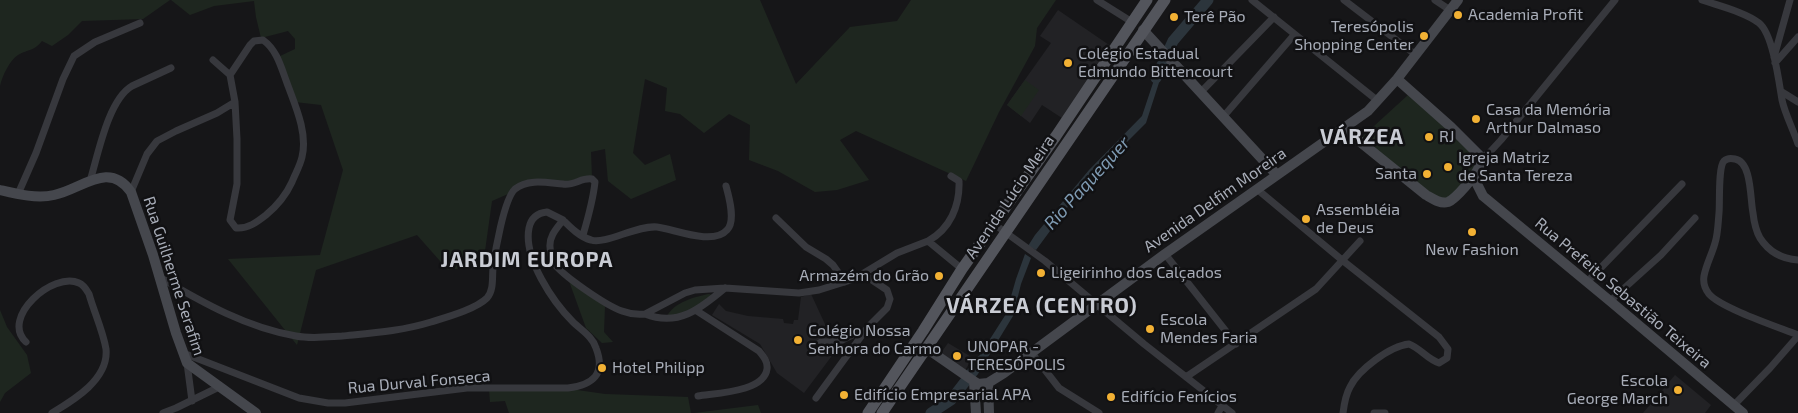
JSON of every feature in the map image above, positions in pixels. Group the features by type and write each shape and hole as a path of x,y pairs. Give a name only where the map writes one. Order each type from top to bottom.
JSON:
{"main road":[{"name":"Avenida Lúcio Meira","path":"868,413 962,269 1056,136 1147,0"},
{"name":"Avenida Lúcio Meira","path":"882,413 1164,0"},
{"name":"Avenida Delfim Moreira","path":"988,383 1165,254 1258,190 1378,101 1458,0"},
{"path":"1143,30 1277,175"},
{"path":"1343,128 1433,200 1448,202 1462,191 1478,169 1480,159 1474,149 1397,79"},
{"path":"1473,176 1483,196"},
{"name":"Rua Guilherme Serafim","path":"90,181 106,177 120,180 131,192 161,278 185,358"},
{"path":"0,190 18,194 54,195 90,181"},
{"path":"1462,191 1483,196"},
{"name":"Rua Prefeito Sebastião Teixeira","path":"1483,196 1743,413"},
{"path":"926,348 969,379 981,384 988,383 989,413"},
{"path":"185,358 219,387 256,413"},
{"path":"969,379 976,397 976,413"},
{"path":"976,397 988,397"}],"street":[{"path":"1097,0 1132,22"},
{"path":"1252,0 1378,101"},
{"path":"1344,0 1416,55"},
{"path":"1435,0 1450,10"},
{"path":"1480,159 1489,154 1501,140 1616,0"},
{"path":"1702,0 1746,16 1766,30 1784,104 1798,144"},
{"path":"1774,60 1790,0"},
{"path":"1200,93 1274,17"},
{"path":"18,194 36,153 63,79 74,56 95,42 140,23"},
{"path":"1223,117 1294,35"},
{"path":"1774,60 1798,37"},
{"path":"214,60 230,75 235,102 237,184 230,220 236,228 242,229 268,214 284,196 302,159 303,136 290,91 275,54 268,44 263,40 254,41 230,75"},
{"path":"90,181 118,99 132,86 171,68"},
{"path":"1782,92 1798,102"},
{"path":"131,192 147,154 157,141 217,113 235,102"},
{"path":"1734,405 1770,368 1798,335 1730,307 1710,296 1706,290 1704,277 1715,244 1720,206 1721,172 1724,160 1728,158 1737,159 1745,166 1755,226 1761,240 1770,250 1780,256 1788,260 1798,260"},
{"path":"645,314 691,291 725,288 799,293 819,290 864,274 897,252 928,242 948,224 956,210 959,181 951,176"},
{"path":"161,278 225,313 282,333 305,337 395,331 428,323 462,311 486,298 492,286 495,254 503,217 510,196 515,189 522,185 543,182 571,184 585,178 592,179 595,182 594,189 590,213 583,235 591,240 599,240 647,226 694,236 722,234 729,229 731,223 731,206 726,186"},
{"path":"1587,282 1682,184"},
{"path":"1258,190 1444,341 1449,352 1447,358 1442,362 1433,361 1418,348 1409,344 1392,350 1376,359 1350,386 1343,413"},
{"name":"Rua Durval Fonseca","path":"185,358 299,398 328,403 355,402 467,388 568,388 582,386 596,377 599,370 596,346 562,310 542,281 532,258 529,243 530,224 536,215 547,212 563,220 576,232 583,235"},
{"path":"776,218 802,244 833,265 845,282"},
{"path":"1610,301 1660,255 1695,218"},
{"path":"563,220 552,234 550,245 554,262 560,269 607,304 621,311 666,319 681,316 697,310 725,288"},
{"path":"994,224 1044,261 1232,413"},
{"path":"1186,377 1316,289 1360,241"},
{"path":"928,242 962,269"},
{"path":"1165,254 1236,344"},
{"path":"816,398 864,332 887,308 890,299 885,287 864,274"},
{"path":"26,342 15,333 13,325 17,312 24,301 39,291 64,281 81,283 89,294 106,348 105,363 88,387 52,413"},
{"path":"697,310 760,352 767,364 763,378 754,385 698,396"},
{"path":"812,349 821,342 838,342 856,333 864,332"},
{"path":"1031,352 1059,388 1099,413"},
{"name":"Rua Guilherme Serafim","path":"185,358 192,401"},
{"path":"969,379 983,388 988,397"},
{"path":"164,413 219,387"},
{"path":"1218,413 1222,406"},
{"path":"1374,413 1384,413"}],"shaded area":[{"path":"0,0 170,0 143,19 82,21 68,35 52,46 42,41 34,48 15,57 7,69 0,86"},
{"path":"171,0 760,0 796,84 850,27 897,21 911,0 1056,0 1037,28 1035,46 999,112 966,181 856,131 840,140 869,180 837,190 815,192 778,171 749,160 750,125 729,114 704,133 680,114 665,111 667,88 645,79 633,153 645,165 670,154 676,180 631,199 608,181 605,149 591,152 592,178 549,186 533,183 492,201 483,265 448,270 417,235 316,270 297,345 228,259 320,255 343,170 321,105 295,102 278,57 295,49 295,39 288,31 261,38 254,1 214,6 190,15"},
{"name":"Colégio Estadual Edmundo Bittencourt","path":"1058,10 1112,47 1062,118 1042,105 1030,123 1007,105 1051,43 1040,36"},
{"path":"1025,80 1039,90 1021,116 1007,105"},
{"path":"1408,95 1468,148 1479,162 1450,200 1429,197 1362,137"},
{"path":"569,281 605,306 604,332 613,342 602,343 586,328"},
{"path":"709,294 712,295 688,312 667,316 670,311 680,304"},
{"name":"Colégio Nossa Senhora do Carmo","path":"811,294 830,335 846,337 804,393 777,373 760,344 712,315 719,304 726,311 748,316 783,319 784,323 793,324 794,320 798,320 801,297"},
{"path":"0,310 7,327 27,355 31,373 5,393 0,402"},
{"name":"UNOPAR - TERESÓPOLIS","path":"948,343 973,358 965,370 941,353"},
{"name":"Escola George March","path":"1675,375 1711,405 1705,413 1643,413"},
{"path":"489,389 570,389 605,394 688,397 691,413 509,413 505,401 490,402"},
{"path":"758,405 761,413 694,413"}],"water":[{"path":"1160,62 1164,67 1146,123 1075,197 1036,250 1028,246 1089,170 1142,116"},
{"path":"1025,254 1031,258 1021,284 1013,316 977,375 969,372 1006,314"}],"waterway":[{"name":"Rio Paquequer","path":"1156,78 1173,41 1208,0"},
{"name":"Rio Paquequer","path":"931,413 951,400 981,361"}],"place":[{"name":"Academia Profit","path":"1458,15"},
{"name":"Terê Pão","path":"1174,17"},
{"name":"Teresópolis Shopping Center","path":"1424,36"},
{"name":"Colégio Estadual Edmundo Bittencourt","path":"1068,63"},
{"name":"Casa da Memória Arthur Dalmaso","path":"1476,119"},
{"name":"RJ","path":"1429,137"},
{"name":"Igreja Matriz de Santa Tereza","path":"1448,167"},
{"name":"Santa","path":"1427,174"},
{"name":"Assembléia de Deus","path":"1306,219"},
{"name":"New Fashion","path":"1472,232"},
{"name":"Ligeirinho dos Calçados","path":"1041,273"},
{"name":"Armazém do Grão","path":"939,276"},
{"name":"Escola Mendes Faria","path":"1150,329"},
{"name":"Colégio Nossa Senhora do Carmo","path":"798,340"},
{"name":"UNOPAR - TERESÓPOLIS","path":"957,356"},
{"name":"Hotel Philipp","path":"602,368"},
{"name":"Escola George March","path":"1678,390"},
{"name":"Edifício Empresarial APA","path":"844,395"},
{"name":"Edifício Fenícios","path":"1111,397"}],"district":[{"name":"VÁRZEA","path":"1362,137"},
{"name":"JARDIM EUROPA","path":"527,260"},
{"name":"VÁRZEA (CENTRO)","path":"1042,306"}]}
